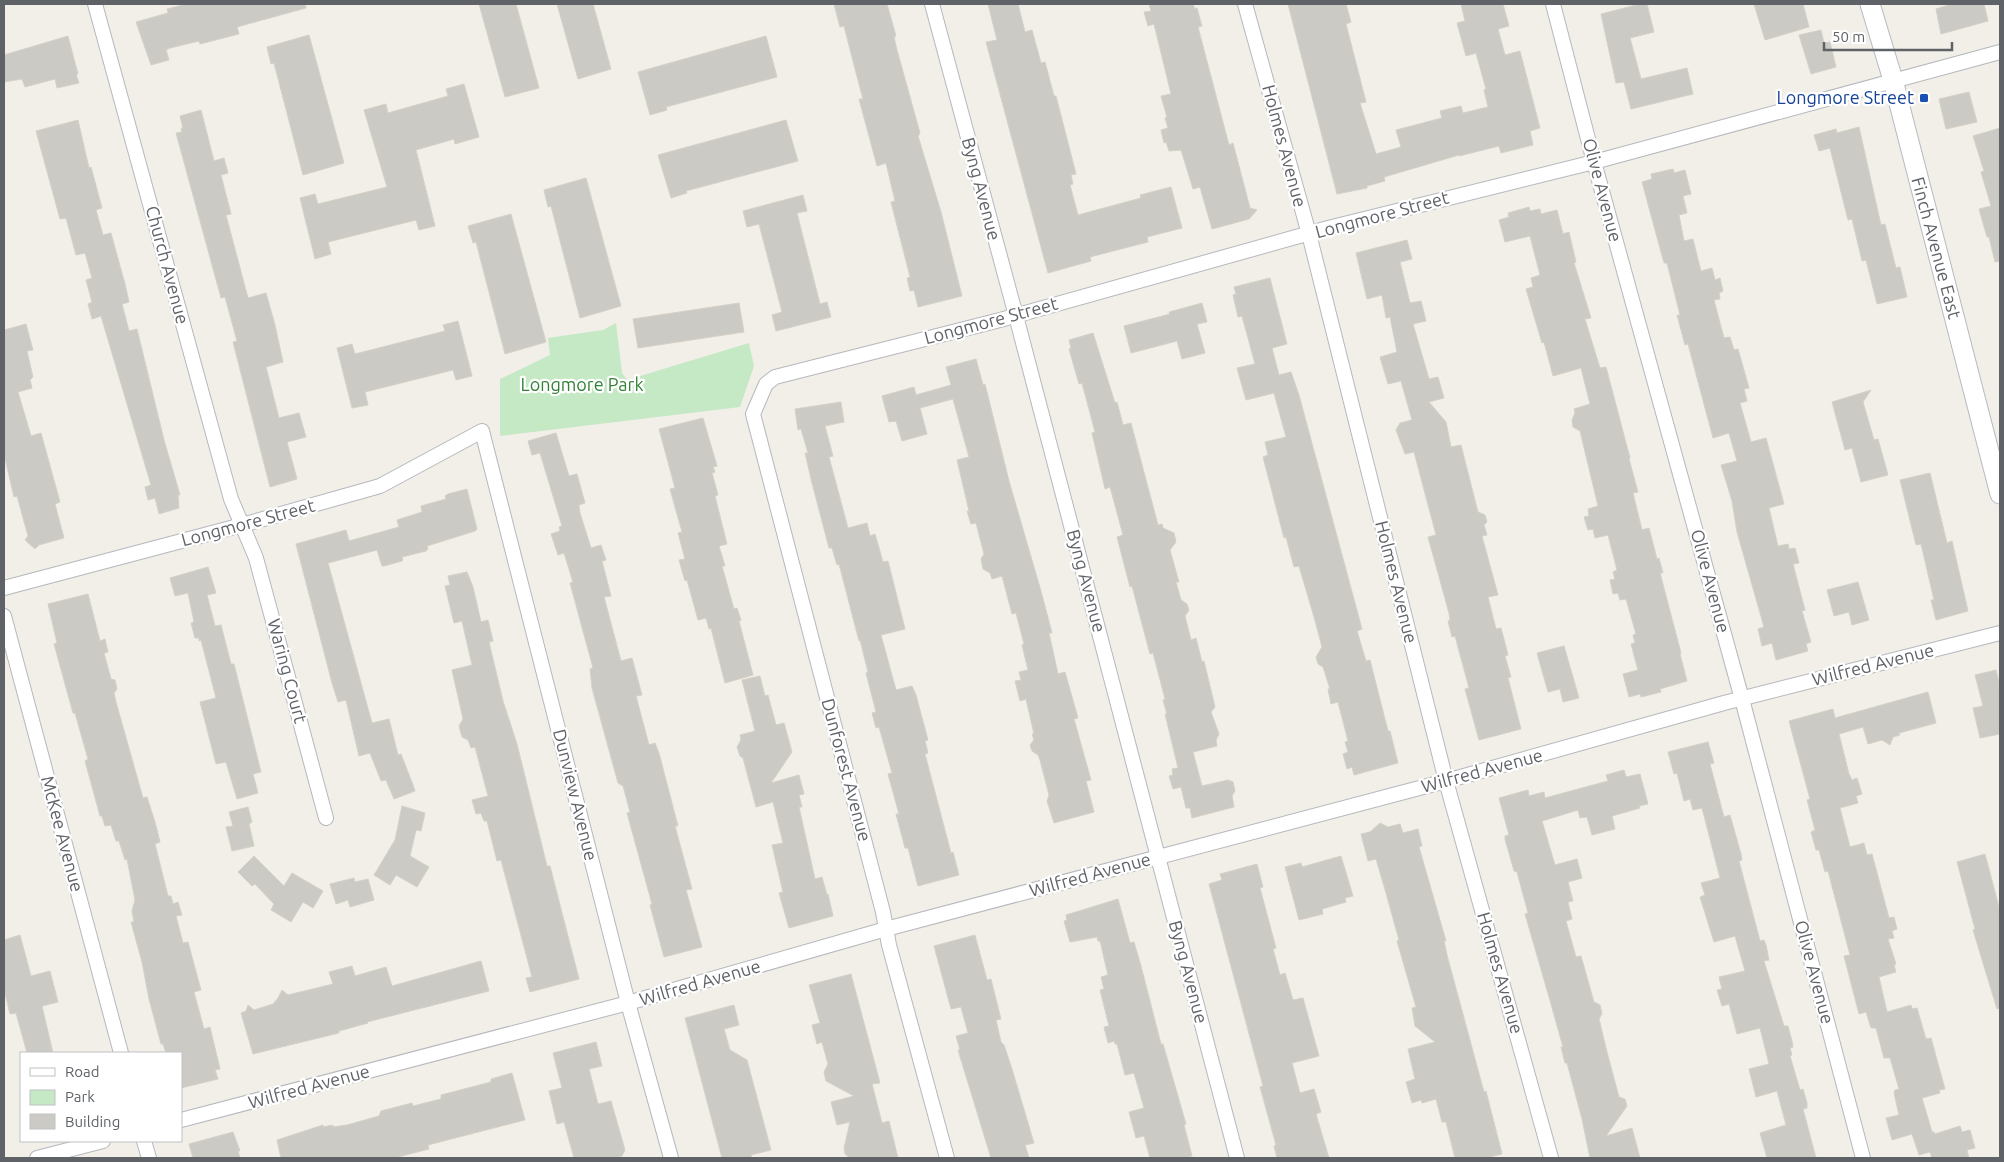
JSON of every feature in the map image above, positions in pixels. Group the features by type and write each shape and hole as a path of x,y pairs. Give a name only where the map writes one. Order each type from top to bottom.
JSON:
{"main road":[{"name":"Finch Avenue East","path":"1870,4 1893,80 2000,494"}],"street":[{"name":"Church Avenue","path":"96,4 231,498 242,525"},
{"name":"Byng Avenue","path":"932,4 1237,1158"},
{"name":"Holmes Avenue","path":"1245,4 1309,234 1446,781 1551,1158"},
{"name":"Olive Avenue","path":"1553,4 1594,162 1742,699 1863,1158"},
{"name":"Longmore Street","path":"766,384 775,377 1016,316 1272,243 1594,162 2000,52"},
{"name":"Dunforest Avenue","path":"766,384 753,414 947,1158"},
{"name":"Longmore Street","path":"4,588 242,525 380,486 482,431"},
{"name":"Dunview Avenue","path":"482,431 628,1003 671,1158"},
{"name":"Waring Court","path":"242,525 256,558 326,818"},
{"name":"McKee Avenue","path":"4,616 121,1052"},
{"name":"Wilfred Avenue","path":"182,1120 628,1003 886,929 1446,781 1742,699 2000,633"},
{"path":"37,1158 100,1142"},
{"path":"144,1142 148,1158"}],"green space":[{"name":"Longmore Park","path":"616,323 622,373 627,380 749,343 754,366 740,407 500,436 500,379 550,355 548,338 603,330"}],"building":[{"path":"187,4 305,4 306,8 237,27 239,34 200,44 199,41 170,48 166,50 169,60 151,65 136,22 168,13 167,9"},
{"path":"479,4 516,4 539,88 505,97"},
{"path":"557,4 593,4 611,69 578,79"},
{"path":"834,4 887,4 896,36 894,37 897,50 920,133 918,136 941,212 962,296 918,307 914,290 910,291 907,278 910,277 891,202 895,201 886,163 877,166 859,99 863,99 844,26 840,27"},
{"path":"988,4 1018,4 1025,32 1032,30 1041,63 1045,62 1054,96 1056,96 1076,174 1071,175 1073,184 1070,185 1078,215 1141,198 1140,195 1171,187 1182,228 1147,237 1148,242 1090,257 1091,261 1048,273 986,42 997,40"},
{"path":"1149,4 1193,4 1195,9 1197,8 1202,26 1198,27 1229,145 1233,143 1250,208 1257,210 1249,219 1212,229 1200,187 1193,189 1181,150 1169,151 1166,142 1164,143 1161,130 1168,128 1161,96 1171,94 1154,24 1148,26 1144,12 1151,11"},
{"path":"1288,4 1346,4 1351,22 1346,24 1366,102 1360,103 1376,154 1401,147 1396,130 1442,118 1440,111 1461,106 1463,113 1488,107 1484,90 1486,89 1476,53 1466,56 1457,23 1465,21 1461,4 1503,4 1509,26 1498,29 1505,55 1520,51 1540,128 1530,131 1533,145 1501,153 1499,146 1459,155 1384,177 1385,181 1367,186 1367,188 1337,194"},
{"path":"1647,4 1654,32 1630,38 1641,79 1687,68 1693,94 1631,109 1624,82 1616,83 1601,14"},
{"path":"1754,4 1803,4 1809,27 1765,40"},
{"path":"1952,4 1984,4 1988,21 1941,34 1936,9"},
{"path":"1821,30 1824,43 1830,42 1836,67 1811,74 1799,35"},
{"path":"309,35 344,163 303,175 274,63 271,64 267,47"},
{"path":"68,36 79,83 57,88 55,79 25,87 22,79 4,82 4,55"},
{"path":"766,36 777,77 666,107 667,110 650,115 638,72"},
{"path":"464,84 479,137 455,144 454,139 416,150 435,226 419,230 416,220 328,242 331,254 315,259 300,198 315,194 318,204 387,187 364,110 386,104 388,113 448,96 446,89"},
{"path":"1969,92 1977,122 1946,129 1939,99"},
{"path":"201,110 214,161 224,158 228,173 221,175 231,214 226,215 248,298 266,293 275,325 283,362 266,367 279,418 299,413 306,437 287,442 297,479 270,487 233,342 237,341 225,297 221,298 176,133 182,132 181,128 183,128 180,116"},
{"path":"78,120 89,168 91,167 102,208 96,210 103,235 111,233 129,302 122,304 129,331 137,329 164,440 180,495 178,495 179,508 159,514 155,498 148,500 145,487 151,485 101,316 92,319 88,304 92,302 86,280 92,278 85,253 76,255 66,218 60,219 36,131"},
{"path":"786,120 798,161 686,191 687,193 671,198 658,155"},
{"path":"1859,127 1881,225 1885,224 1896,268 1900,267 1907,297 1877,304 1866,260 1862,261 1852,219 1848,220 1830,148 1819,151 1814,135 1836,129 1837,133"},
{"path":"2000,128 2000,261 1995,262 1979,209 1991,206 1981,172 1984,171 1973,136"},
{"path":"1673,169 1674,173 1685,170 1691,194 1683,196 1687,213 1679,215 1684,241 1693,239 1701,271 1712,268 1715,280 1720,278 1723,291 1719,293 1720,299 1714,300 1724,338 1730,337 1734,350 1738,349 1749,388 1744,389 1747,401 1740,403 1751,442 1766,438 1784,504 1769,508 1778,546 1788,544 1789,549 1795,548 1799,563 1793,564 1805,610 1802,611 1811,642 1806,644 1808,651 1776,660 1772,643 1762,646 1758,629 1764,627 1737,532 1732,501 1721,465 1737,461 1729,433 1713,438 1688,344 1685,345 1677,315 1680,315 1667,263 1664,263 1642,182 1652,179 1651,174"},
{"path":"586,178 621,306 580,318 551,206 548,207 544,190"},
{"path":"803,195 807,211 797,213 820,304 827,302 831,317 776,331 772,315 782,312 759,224 747,227 743,211"},
{"path":"1529,207 1530,211 1540,209 1541,214 1557,210 1563,234 1569,232 1576,262 1574,263 1591,318 1585,319 1600,368 1606,367 1630,458 1638,492 1633,493 1642,530 1649,528 1657,559 1659,558 1663,573 1660,573 1687,681 1660,689 1661,692 1641,697 1640,694 1629,697 1623,674 1638,670 1631,644 1635,643 1633,635 1636,634 1626,599 1620,600 1618,593 1613,594 1610,580 1615,579 1613,572 1617,570 1608,535 1595,538 1593,529 1588,530 1584,517 1589,516 1588,509 1598,506 1580,431 1573,427 1572,420 1575,413 1574,409 1590,404 1581,368 1553,376 1526,289 1533,287 1531,278 1540,275 1530,236 1505,242 1499,220 1509,217 1508,213"},
{"path":"511,214 546,342 505,354 476,242 473,243 468,226"},
{"path":"1407,240 1412,259 1400,262 1410,303 1421,301 1426,321 1413,324 1429,379 1438,377 1444,398 1429,402 1446,422 1451,447 1461,445 1478,512 1485,515 1487,522 1484,525 1487,535 1482,536 1498,595 1488,597 1496,629 1501,628 1508,655 1505,656 1511,677 1508,678 1521,729 1479,740 1465,689 1469,688 1455,636 1452,637 1448,621 1450,620 1449,613 1428,537 1436,535 1414,452 1405,454 1396,430 1400,423 1412,420 1401,381 1388,384 1380,357 1397,352 1390,317 1386,318 1382,295 1367,299 1356,253"},
{"path":"1270,278 1287,344 1272,348 1279,375 1291,372 1299,395 1362,629 1357,631 1366,661 1370,660 1398,763 1354,775 1352,767 1347,769 1343,754 1348,752 1345,742 1348,741 1338,702 1331,704 1328,689 1330,689 1323,667 1318,664 1316,657 1322,647 1299,566 1294,567 1286,537 1284,538 1263,457 1268,455 1265,442 1286,437 1274,393 1246,400 1237,368 1255,364 1242,316 1238,317 1233,295 1236,294 1234,287"},
{"path":"739,303 744,332 638,348 633,319"},
{"path":"1202,303 1207,322 1197,324 1205,353 1182,359 1177,341 1131,353 1124,326 1170,314 1169,312"},
{"path":"458,321 472,376 456,380 453,370 365,392 368,405 352,408 337,348 352,344 355,354 445,331 443,325"},
{"path":"26,324 33,350 27,351 33,377 30,380 32,388 18,392 31,436 41,433 60,502 55,504 64,538 39,545 35,549 25,540 28,536 17,496 14,497 4,454 4,330"},
{"path":"1093,333 1123,425 1131,423 1158,525 1162,524 1163,528 1174,533 1176,542 1170,550 1179,582 1176,582 1181,600 1187,604 1189,610 1185,616 1191,640 1196,638 1202,662 1204,661 1215,707 1211,712 1219,734 1216,740 1217,746 1193,752 1202,786 1228,780 1233,782 1235,791 1232,796 1234,807 1192,818 1190,808 1186,808 1181,787 1173,789 1169,776 1173,775 1172,769 1178,768 1165,714 1167,714 1163,700 1165,699 1153,653 1150,654 1132,586 1130,587 1117,537 1123,535 1110,487 1105,489 1092,433 1095,432 1082,383 1079,384 1069,349 1071,348 1069,340"},
{"path":"976,359 983,385 985,384 1009,481 1052,633 1049,633 1058,674 1065,672 1078,718 1074,719 1091,780 1086,781 1094,812 1054,823 1047,801 1049,795 1040,760 1038,755 1032,751 1030,745 1034,740 1032,734 1034,734 1026,699 1020,701 1015,681 1021,680 1019,672 1028,670 1016,613 1012,614 1002,576 992,579 990,573 983,569 981,559 984,554 976,523 971,524 967,511 969,511 957,460 969,457 953,399 920,408 927,434 902,441 896,421 889,422 882,396 914,387 916,395 951,385 946,367"},
{"path":"1871,390 1863,402 1874,440 1878,439 1888,475 1861,482 1852,448 1845,450 1832,402"},
{"path":"841,402 844,422 825,426 833,456 829,457 848,528 867,523 870,536 875,534 883,562 888,561 905,629 881,635 896,690 912,686 916,695 928,740 925,741 928,753 925,754 951,853 953,852 959,875 918,886 908,848 905,848 896,814 899,814 888,774 892,773 879,727 876,728 872,713 876,712 860,640 839,564 837,565 832,548 829,548 805,453 808,453 801,429 798,430 795,409"},
{"path":"703,418 717,466 713,467 715,472 712,473 718,495 715,496 727,544 719,546 725,566 722,566 734,609 737,608 741,620 739,621 753,675 725,683 711,628 709,629 706,618 698,620 687,580 685,581 679,560 685,559 678,533 682,532 670,489 675,488 659,429"},
{"path":"556,433 569,476 577,474 585,503 579,505 580,513 591,548 601,545 606,560 602,561 611,596 604,597 621,661 632,658 642,695 636,696 649,745 655,743 659,753 678,826 675,826 692,889 686,890 702,947 664,957 650,905 652,904 627,813 630,812 623,786 618,783 592,688 590,669 593,668 570,583 573,582 564,553 558,555 551,534 560,531 559,527 562,526 540,453 532,455 528,441"},
{"path":"1930,473 1947,543 1952,541 1968,611 1936,620 1931,600 1934,600 1921,544 1916,545 1900,480"},
{"path":"467,489 477,529 475,531 427,546 428,549 426,551 402,557 402,561 384,566 382,566 377,550 328,563 372,723 389,719 398,755 401,754 415,791 394,799 386,780 381,781 370,753 359,756 346,700 338,702 296,544 346,530 349,541 399,527 397,520 422,512 421,506 446,499 445,496 448,494"},
{"path":"208,567 216,593 207,595 215,626 221,625 231,664 234,664 261,772 253,774 258,793 237,799 226,762 216,764 200,702 216,698 201,640 199,641 199,638 195,638 191,623 194,622 188,593 175,596 170,578"},
{"path":"467,572 473,587 481,622 488,620 493,641 489,642 503,701 517,744 547,866 550,866 579,979 530,992 526,978 532,977 501,860 497,861 487,821 484,821 481,813 476,814 472,800 488,796 475,747 471,748 468,740 462,737 459,726 463,719 452,670 472,665 462,621 454,623 445,586 450,585 448,576"},
{"path":"1858,582 1869,620 1852,625 1849,612 1834,616 1827,590"},
{"path":"88,594 100,641 105,639 108,652 104,653 111,679 115,680 117,689 114,693 116,702 143,798 147,797 160,842 155,844 168,896 171,896 173,904 178,902 182,915 176,916 183,943 188,942 201,990 194,992 204,1029 210,1027 220,1069 215,1070 218,1079 182,1088 182,1052 166,1052 163,1044 161,1044 131,922 134,922 132,911 135,900 127,859 125,860 119,841 116,841 111,825 105,826 102,816 100,816 85,761 88,759 54,644 57,643 48,604"},
{"path":"1564,646 1579,698 1563,702 1560,689 1548,692 1537,653"},
{"path":"1996,670 2000,686 2000,734 1980,738 1973,708 1983,706 1975,675"},
{"path":"760,676 765,696 768,695 776,725 784,723 792,752 771,783 799,775 804,794 799,795 802,807 799,807 815,879 822,877 833,916 789,928 779,893 783,892 772,845 783,843 773,802 756,807 743,758 740,756 737,747 741,740 740,735 755,731 742,680"},
{"path":"1928,692 1936,723 1899,733 1900,735 1893,737 1890,745 1882,740 1868,744 1863,727 1839,734 1849,774 1852,780 1857,778 1862,794 1856,796 1858,803 1840,808 1850,847 1864,843 1867,855 1872,854 1889,918 1894,917 1897,929 1892,931 1894,938 1888,939 1896,964 1894,965 1896,972 1879,977 1887,1012 1911,1005 1912,1009 1917,1008 1926,1039 1931,1038 1945,1089 1939,1090 1940,1093 1922,1098 1932,1132 1935,1134 1960,1126 1962,1132 1970,1130 1975,1148 1967,1150 1969,1158 1932,1158 1930,1152 1919,1155 1912,1134 1892,1140 1886,1118 1899,1115 1894,1093 1895,1090 1899,1089 1890,1058 1884,1058 1876,1028 1871,1028 1866,1012 1859,1014 1844,956 1850,955 1828,871 1825,872 1819,850 1816,850 1811,832 1815,830 1807,800 1810,799 1789,721 1833,709 1835,718"},
{"path":"1708,742 1714,763 1710,764 1724,817 1730,815 1741,854 1742,860 1739,861 1760,941 1764,940 1766,945 1769,960 1764,961 1784,1026 1788,1026 1792,1041 1793,1047 1790,1048 1792,1055 1790,1056 1800,1090 1803,1089 1807,1103 1807,1108 1803,1109 1816,1158 1767,1158 1760,1133 1786,1125 1777,1091 1756,1097 1749,1069 1769,1064 1760,1028 1737,1034 1729,1004 1722,1006 1717,990 1722,989 1719,977 1745,971 1735,936 1714,942 1700,897 1705,895 1701,883 1720,878 1702,808 1693,810 1690,799 1684,801 1677,773 1674,774 1668,752"},
{"path":"1624,770 1626,777 1640,774 1648,804 1612,816 1615,829 1592,835 1587,817 1580,818 1578,810 1542,821 1555,865 1577,859 1582,878 1568,882 1573,901 1568,902 1572,919 1566,921 1576,957 1581,956 1594,1002 1600,1005 1602,1014 1599,1019 1619,1097 1625,1099 1627,1106 1606,1136 1632,1128 1640,1158 1590,1158 1582,1119 1561,1047 1563,1047 1525,914 1528,913 1517,872 1514,871 1505,839 1505,836 1509,835 1499,798 1528,790 1529,796 1544,792 1545,798 1608,781 1606,775"},
{"path":"402,806 425,813 421,831 416,830 410,856 429,867 417,887 396,875 390,885 374,875 395,840"},
{"path":"248,807 252,822 249,824 254,846 232,851 226,827 233,826 229,812"},
{"path":"1380,823 1388,827 1400,824 1403,833 1418,829 1422,846 1419,847 1446,941 1444,941 1447,955 1502,1154 1485,1158 1455,1158 1446,1122 1442,1122 1436,1099 1422,1103 1421,1100 1412,1103 1406,1082 1415,1079 1408,1049 1435,1042 1415,1026 1412,1008 1416,1007 1384,886 1376,859 1368,861 1361,834 1370,832"},
{"path":"1985,854 2000,911 2000,1008 1997,1009 1973,930 1975,929 1957,862"},
{"path":"254,856 284,886 292,873 323,891 313,908 303,902 291,922 271,910 274,904 255,884 252,886 238,872"},
{"path":"1341,856 1353,896 1345,898 1346,902 1322,909 1323,914 1299,920 1285,867 1301,863 1302,867"},
{"path":"1257,864 1263,887 1260,888 1276,948 1273,949 1280,975 1285,973 1293,1000 1303,998 1319,1056 1292,1063 1300,1093 1314,1089 1321,1112 1316,1114 1329,1158 1277,1158 1274,1146 1276,1145 1260,1087 1263,1086 1209,884 1222,880 1220,874"},
{"path":"354,878 355,882 368,879 374,900 350,907 348,900 336,904 330,884"},
{"path":"1118,899 1130,943 1134,942 1141,966 1161,1044 1163,1044 1186,1124 1184,1125 1192,1156 1183,1158 1150,1158 1144,1136 1136,1138 1129,1112 1144,1108 1134,1073 1125,1075 1117,1044 1114,1041 1108,1043 1104,1027 1109,1026 1100,990 1104,989 1101,977 1108,975 1100,941 1098,941 1097,937 1070,942 1064,921 1067,920 1066,915"},
{"path":"20,935 31,976 50,971 58,1002 42,1006 53,1052 27,1052 16,1013 10,1014 4,989 4,940"},
{"path":"975,935 987,980 991,979 1001,1019 996,1020 1001,1042 1004,1045 1012,1069 1034,1143 1025,1145 1029,1158 991,1158 958,1050 960,1050 956,1036 968,1033 961,1007 951,1009 934,946"},
{"path":"481,961 489,991 367,1022 339,1031 339,1033 253,1054 241,1013 246,1011 248,1005 254,1010 273,1004 282,990 288,995 333,984 329,972 352,966 355,976 386,967 392,986"},
{"path":"851,974 880,1083 872,1084 882,1123 889,1121 898,1158 850,1158 845,1154 844,1148 850,1122 837,1125 831,1102 854,1096 826,1081 824,1072 828,1064 822,1042 817,1044 812,1025 820,1023 809,985"},
{"path":"734,1005 739,1025 724,1029 730,1050 747,1060 771,1150 751,1155 752,1158 722,1158 685,1018"},
{"path":"596,1042 602,1066 589,1069 598,1104 611,1101 625,1150 622,1156 614,1158 574,1158 564,1122 557,1124 549,1091 562,1088 553,1053"},
{"path":"512,1073 525,1120 428,1145 429,1149 394,1158 281,1158 277,1140 323,1125 323,1127 333,1125 333,1127 347,1125 379,1116 381,1111 412,1103 413,1106 441,1099 441,1095 491,1082 491,1079"},
{"path":"233,1132 240,1151 238,1151 240,1158 193,1158 189,1144"}],"place":[{"name":"Longmore Street","path":"1924,98"}]}
